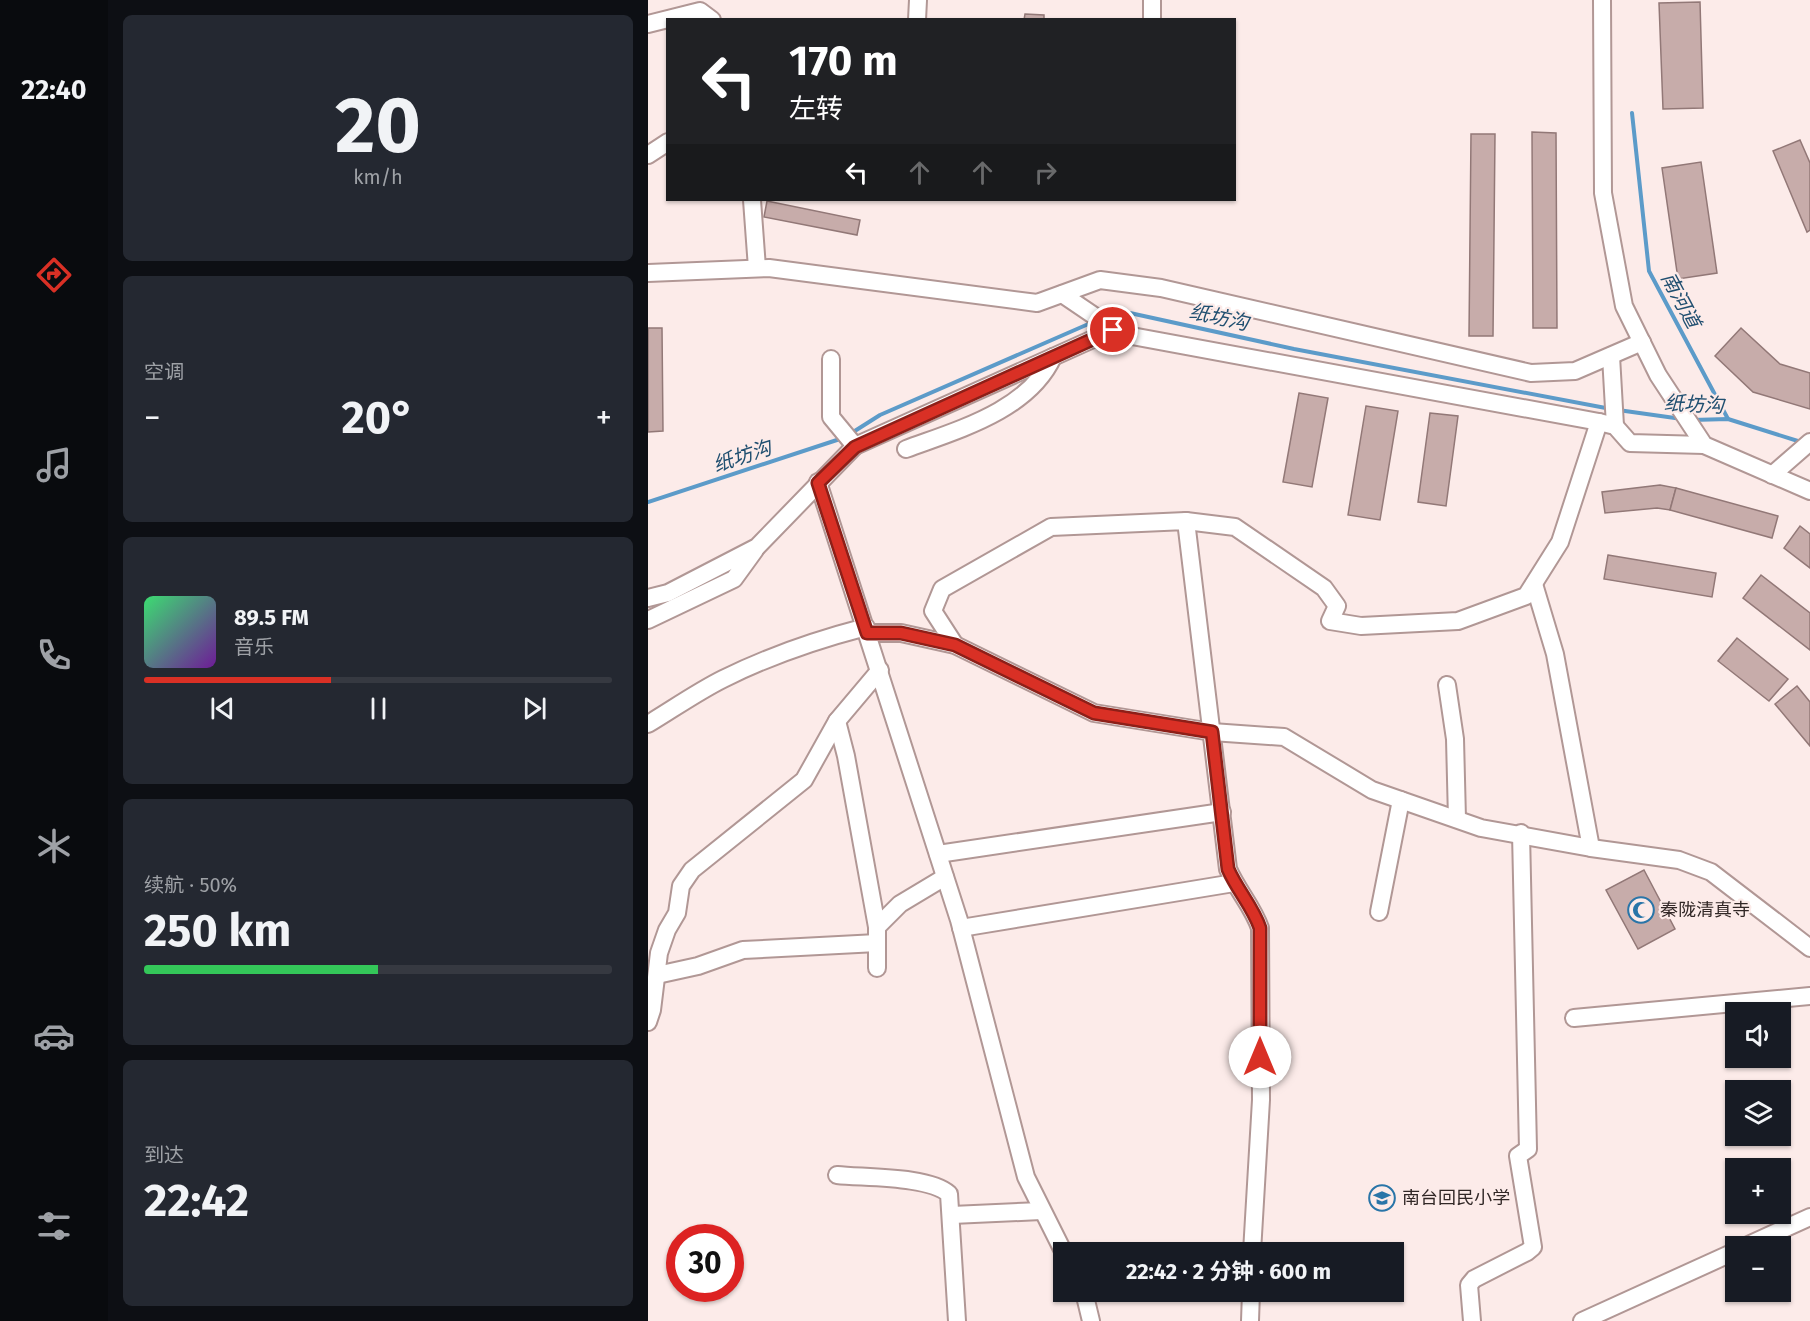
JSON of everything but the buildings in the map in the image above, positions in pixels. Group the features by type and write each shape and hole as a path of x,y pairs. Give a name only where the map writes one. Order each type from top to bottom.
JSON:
{"street":[{"path":"917,18 918,0"},
{"path":"1152,0 1152,18"},
{"path":"1602,0 1603,193 1624,306 1672,397 1700,439 1810,491"},
{"path":"676,18 703,12"},
{"path":"648,24 666,20"},
{"path":"648,155 666,143"},
{"path":"752,201 757,268"},
{"path":"648,273 757,268 1037,303 1100,280 1161,288 1531,373 1575,370 1642,342"},
{"path":"1062,294 1109,328 1609,421 1630,443 1700,439"},
{"path":"648,620 734,579 757,547 818,483 848,438 1053,357 1109,328"},
{"path":"955,645 933,611 942,589 1050,527 1186,520 1235,527 1324,588 1338,606 1330,621 1361,626 1458,621 1526,596 1560,542 1609,421 1613,390 1611,356"},
{"path":"906,449 982,420 1019,397 1046,374 1053,357"},
{"path":"831,359 831,417 848,438"},
{"path":"1772,475 1810,442"},
{"path":"818,483 880,670 961,928 1026,1177 1058,1242"},
{"path":"1186,520 1228,869 1234,883 1256,915 1260,928 1261,1100 1253,1242"},
{"path":"648,598 668,593 757,547"},
{"path":"1534,584 1555,654 1591,848"},
{"path":"648,724 721,680 761,661 822,638 866,630 901,633 955,645 1094,713 1212,732 1284,737 1372,790 1481,828 1521,833 1591,848 1679,860 1711,872 1810,948"},
{"path":"648,1022 659,953 667,930 677,914 681,886 692,870 804,780 837,721 880,670"},
{"path":"1447,685 1455,739 1457,819"},
{"path":"837,721 846,756 877,935 877,968"},
{"path":"1379,912 1401,800"},
{"path":"938,854 1222,812"},
{"path":"1473,1321 1468,1285 1474,1279 1533,1247 1518,1156 1528,1149 1521,833"},
{"path":"657,975 698,966 743,950 877,935 900,904 945,877"},
{"path":"961,928 1234,883"},
{"path":"1574,1018 1810,996"},
{"path":"837,1175 940,1186 949,1194 957,1321"},
{"path":"952,1215 1041,1211"},
{"path":"1769,1236 1810,1218"},
{"path":"1582,1321 1725,1256"},
{"path":"1086,1302 1091,1321"},
{"path":"1250,1321 1251,1302"}],"waterway":[{"name":"南河道","path":"1632,113 1649,271 1728,419"},
{"name":"纸坊沟","path":"1106,318 1130,313 1294,349 1611,409"},
{"name":"纸坊沟","path":"850,434 880,415 1093,322"},
{"name":"纸坊沟","path":"1618,410 1682,419"},
{"name":"纸坊沟","path":"1692,420 1728,419 1801,442"},
{"name":"纸坊沟","path":"648,502 843,438"}],"place":[{"name":"秦陇清真寺","path":"1641,910"},
{"name":"南台回民小学","path":"1382,1198"}],"route":[{"path":"1113,330 855,447 818,483 867,633 901,633 955,645 1094,713 1212,732 1228,869 1234,883 1256,915 1260,928 1260,1057"}]}
